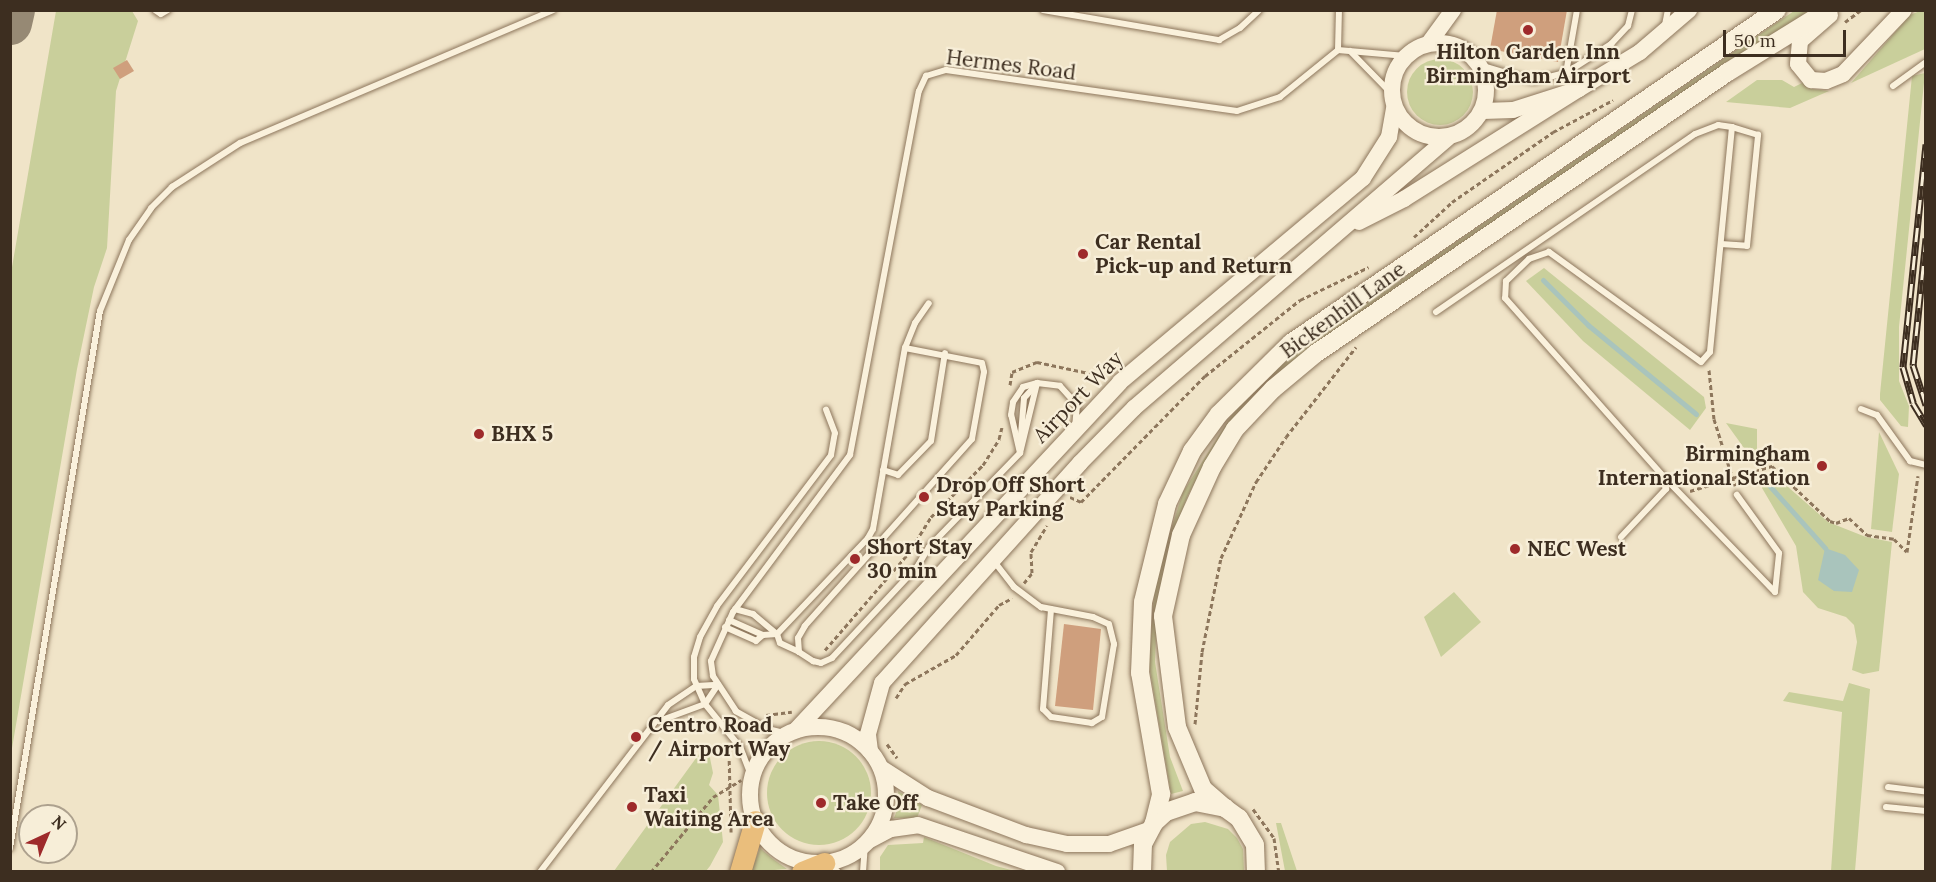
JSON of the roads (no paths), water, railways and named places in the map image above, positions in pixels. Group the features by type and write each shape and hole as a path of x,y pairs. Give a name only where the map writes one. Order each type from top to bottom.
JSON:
{"highway":[{"path":"740,872 755,821"},
{"path":"802,872 830,866"}],"main road":[{"name":"Bickenhill Lane","path":"1142,872 1143,844 1152,826 1161,794 1140,673 1143,602 1167,504 1192,451 1219,414 1291,343 1777,10"},
{"name":"Bickenhill Lane","path":"1257,868 1249,831 1203,789 1177,727 1163,616 1181,535 1212,467 1235,429 1273,389 1315,354 1728,72 1828,10"},
{"path":"1152,826 1173,809 1195,802 1225,808"}],"street":[{"path":"1448,138 1427,137 1409,128 1393,100 1395,71 1406,56 1429,43 1453,10"},
{"path":"1333,235 1404,199 1640,52 1689,10"},
{"path":"1839,17 1800,41 1798,64 1811,80 1826,81 1843,74 1904,10"},
{"path":"870,751 868,734 882,683 1134,408 1448,138 1473,125 1483,111 1487,86 1480,65 1465,50 1448,43 1429,43"},
{"path":"1483,111 1513,110 1579,89"},
{"name":"Airport Way","path":"792,732 1120,382 1363,178 1389,136 1393,100"},
{"path":"867,843 883,816 886,792 881,768 870,751 843,731 820,727 792,732 766,751 752,778 750,798 755,821 771,844 784,854 830,866 891,829 918,825 1057,872"},
{"path":"881,768 928,798 1026,835 1067,844 1109,844 1152,826"}],"lane":[{"path":"155,10 161,14 168,10"},
{"path":"10,848 100,311 129,240 151,208 172,187 240,143 553,10"},
{"path":"1043,10 1219,40 1240,28 1259,10"},
{"path":"1339,10 1338,50 1406,56"},
{"path":"1566,73 1577,10"},
{"path":"1480,65 1533,81 1566,73 1611,44 1628,26 1632,10"},
{"path":"1663,32 1668,10"},
{"name":"Hermes Road","path":"735,609 836,477 850,455 919,91 926,76 946,70 1238,111 1280,97 1338,50"},
{"path":"1350,51 1393,100"},
{"path":"1893,86 1926,62"},
{"path":"1436,312 1695,134 1718,125 1758,135 1747,246 1721,244"},
{"path":"1732,127 1710,352 1701,362 1549,252 1528,259 1506,281 1505,298 1661,474 1775,592 1779,553 1737,495"},
{"path":"727,624 763,635 777,634 873,529 905,348 915,323 929,303"},
{"path":"799,652 798,638 805,626 972,439 984,372 982,363 945,353 905,348"},
{"path":"883,470 898,475 932,441 945,353"},
{"path":"1020,453 1012,427 1013,402 1023,387 1037,383 1060,386 1077,405 1074,432"},
{"path":"792,732 768,729 736,711 718,685 711,661 735,609 753,614 777,634 780,643 813,661 826,660 1020,453 1037,383"},
{"path":"1020,453 1024,398 1037,383"},
{"path":"1861,409 1877,415 1910,461 1926,465"},
{"path":"752,778 740,747 705,704 696,686 694,657 700,637 717,606 831,455 835,433 826,410"},
{"path":"1621,537 1666,489 1661,474"},
{"path":"873,529 886,538"},
{"path":"993,560 1018,590 1041,607 1051,609 1109,624 1114,644 1102,717 1092,723 1051,717 1043,709 1051,609"},
{"path":"540,872 658,722 668,705 696,686 718,685"},
{"path":"658,722 705,704 718,685"},
{"path":"1888,787 1926,792"},
{"path":"1886,807 1926,811"},
{"path":"863,872 867,843"}],"water":[{"path":"1825,548 1845,555 1859,570 1852,592 1834,591 1818,580"}],"waterway":[{"path":"1543,280 1588,325 1696,414"},
{"path":"1768,484 1825,548"}],"railway":[{"path":"1926,144 1903,367 1913,403 1926,425"},
{"path":"1926,238 1913,365 1926,405"}],"place":[{"name":"Hilton Garden Inn Birmingham Airport","path":"1528,30"},
{"name":"Car Rental Pick-up and Return","path":"1083,254"},
{"name":"BHX 5","path":"479,434"},
{"name":"Birmingham International Station","path":"1822,466"},
{"name":"Drop Off Short Stay Parking","path":"924,497"},
{"name":"NEC West","path":"1515,549"},
{"name":"Short Stay 30 min","path":"855,559"},
{"name":"Centro Road / Airport Way","path":"636,737"},
{"name":"Take Off","path":"821,803"},
{"name":"Taxi Waiting Area","path":"632,807"}]}
